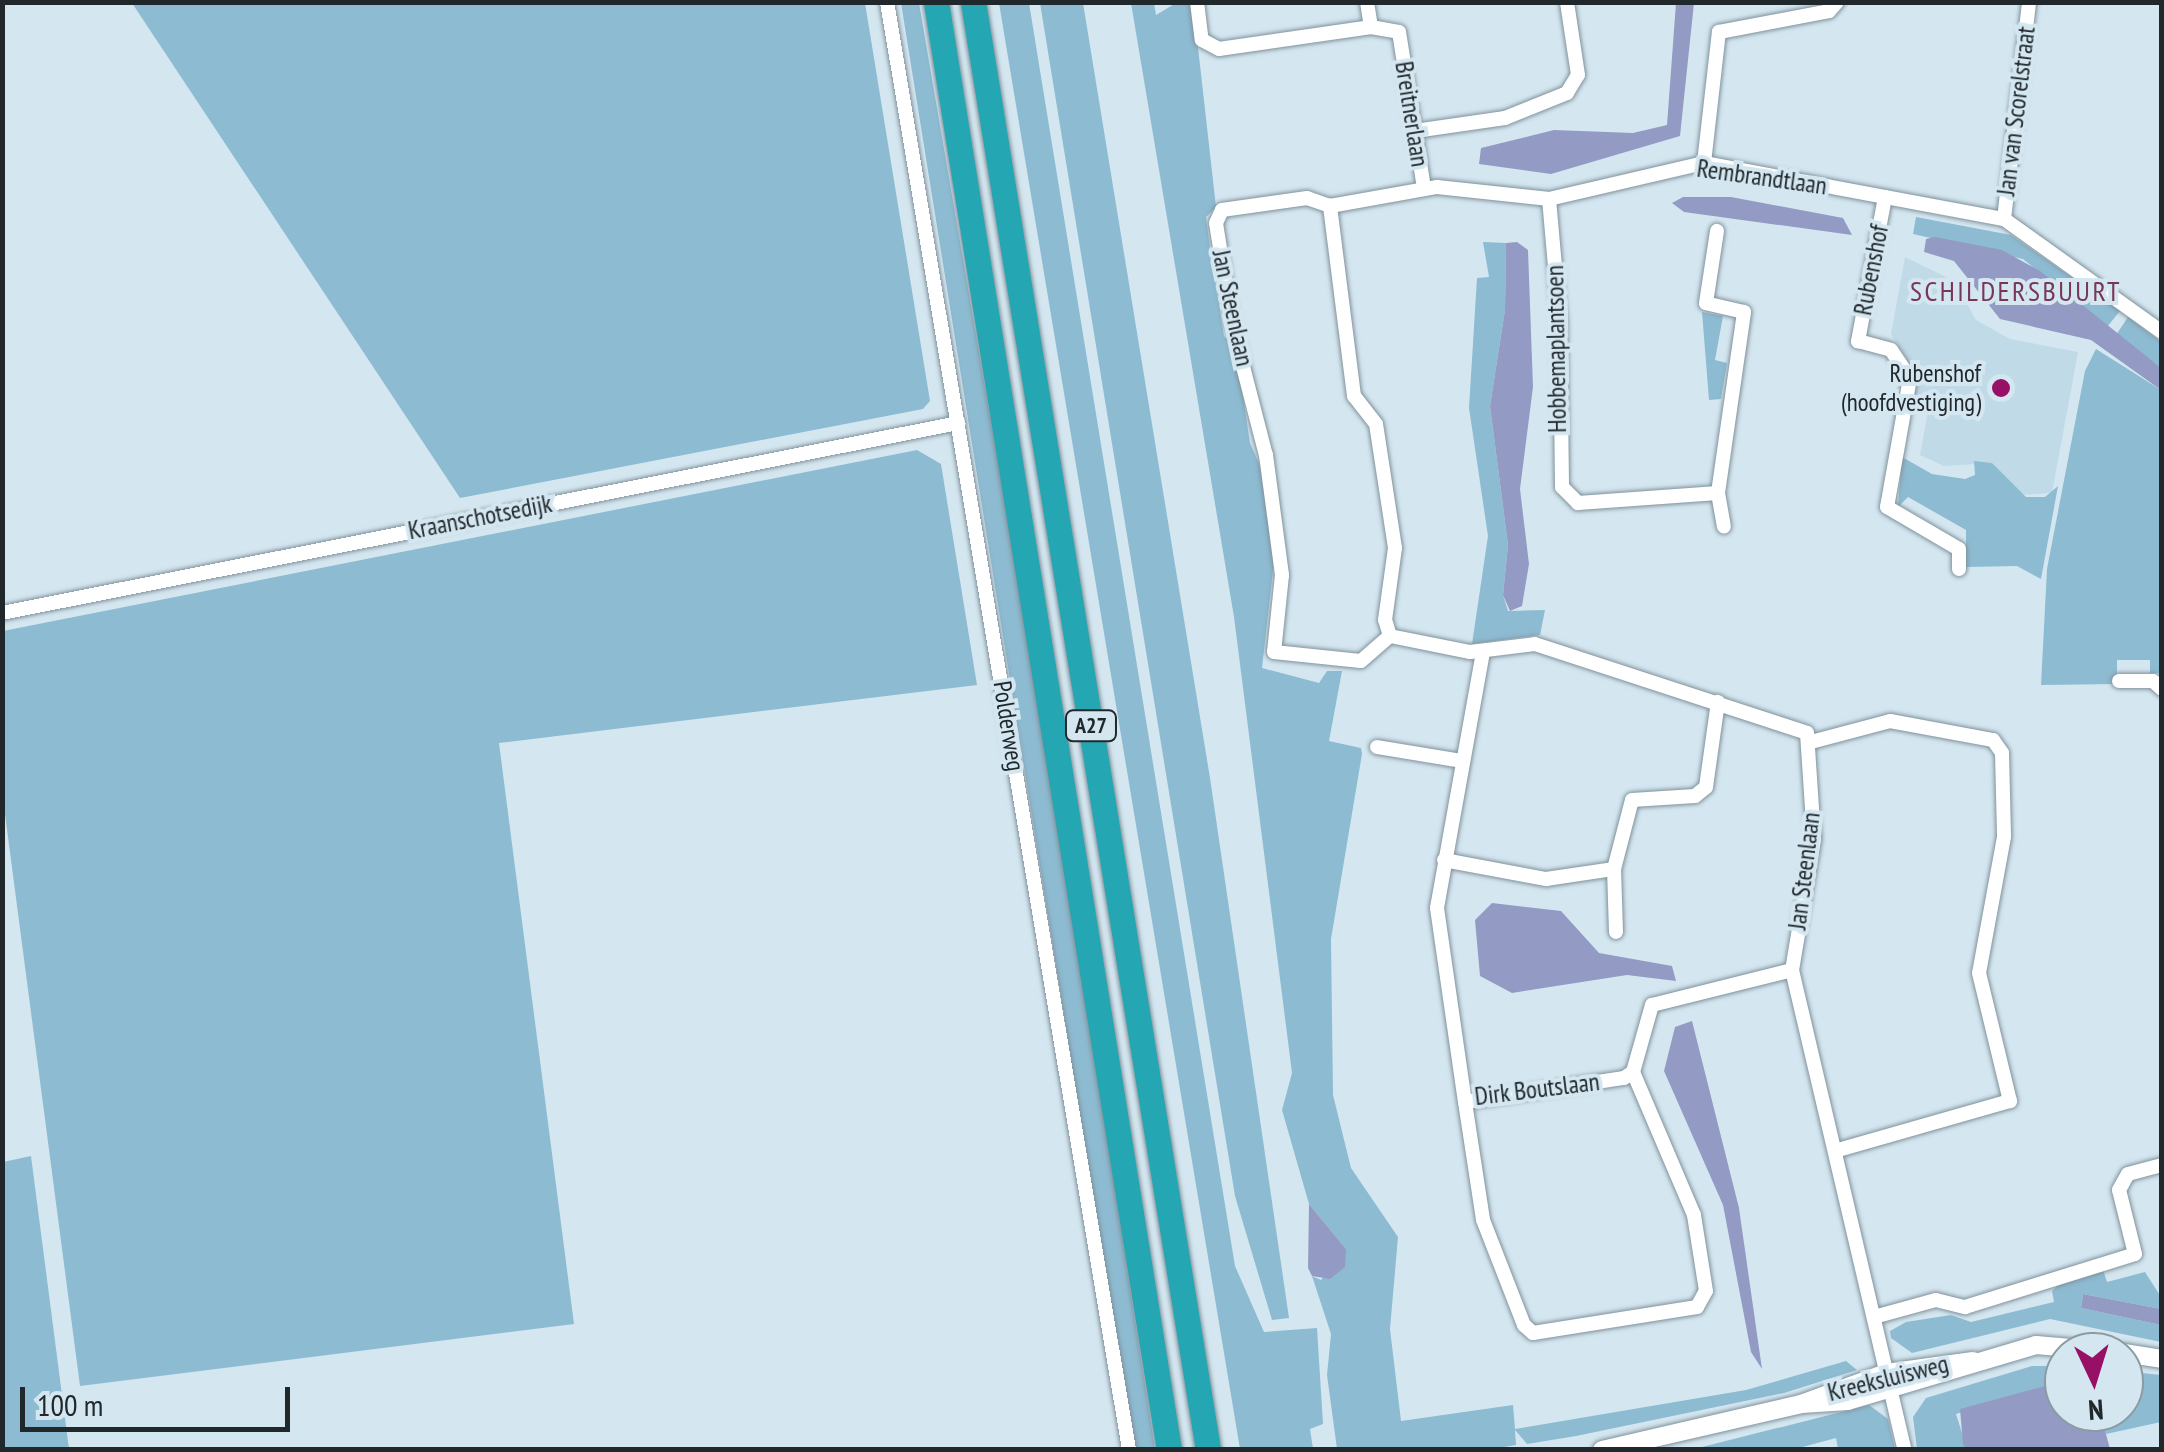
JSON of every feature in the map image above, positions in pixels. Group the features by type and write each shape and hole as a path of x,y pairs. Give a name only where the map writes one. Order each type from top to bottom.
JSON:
{"highway":[{"name":"A27","path":"936,2 1169,1450"},
{"name":"A27","path":"973,2 1208,1450"}],"street":[{"name":"Polderweg","path":"887,2 1129,1450"},
{"path":"1197,2 1202,40 1220,49 1371,27 1367,2"},
{"path":"1415,131 1505,118 1568,92 1578,75 1567,2"},
{"path":"1704,163 1719,32 1829,11 1837,2"},
{"name":"Jan van Scorelstraat","path":"2004,219 2029,2"},
{"name":"Breitnerlaan","path":"1371,27 1399,32 1424,188"},
{"name":"Rembrandtlaan","path":"1330,206 1424,188 1549,199 1704,163 2004,219 2162,332"},
{"name":"Rubenshof","path":"1885,197 1858,341 1891,350 1910,378 1887,507 1959,549 1959,569"},
{"name":"Jan Steenlaan","path":"1330,206 1307,198 1216,215 1280,558 1272,645 1274,652 1360,661 1390,636"},
{"name":"Hobbemaplantsoen","path":"1549,199 1560,322 1557,425 1568,499 1718,494"},
{"path":"1330,206 1354,396 1376,424 1396,548 1385,620 1390,636 1483,652 1534,644 1798,727 1811,742 1890,722 1993,740 2002,753 2004,836 1979,973 2010,1101 1838,1150"},
{"path":"1717,231 1706,303 1744,312 1718,494 1724,526"},
{"name":"Kraanschotsedijk","path":"2,612 958,423"},
{"name":"Dirk Boutslaan","path":"1483,652 1436,908 1465,1102 1633,1072 1652,1005 1792,970"},
{"path":"2119,681 2153,681 2162,689"},
{"path":"1616,932 1614,869 1632,800 1695,796 1706,788 1718,702"},
{"name":"Jan Steenlaan","path":"1811,742 1814,839 1792,970 1838,1150 1905,1450"},
{"path":"1377,747 1462,761"},
{"path":"1444,860 1546,880 1614,869"},
{"path":"1465,1102 1483,1220 1524,1325 1533,1332 1697,1307 1706,1291 1694,1215 1633,1072"},
{"path":"1874,1317 1936,1300 1965,1307 2135,1254 2118,1190 2128,1174 2162,1165"},
{"name":"Kreeksluisweg","path":"1602,1450 2044,1347"}],"shaded area":[{"path":"132,3 865,3 930,401 923,409 460,498"},
{"path":"901,3 919,3 1043,725 1155,1449 1126,1449 1065,1021"},
{"path":"999,3 1029,3 1235,1266 1264,1332 1317,1328 1323,1424 1310,1429 1313,1449 1240,1449"},
{"path":"1040,3 1083,3 1210,778 1289,1318 1272,1320 1235,1196"},
{"path":"1131,3 1154,3 1156,15 1176,3 1193,3 1216,207 1206,217 1210,248 1224,336 1236,350 1250,443 1261,468 1274,562 1262,668 1319,683 1327,671 1342,671 1329,741 1361,748 1331,939 1333,1095 1351,1168 1398,1237 1390,1329 1401,1421 1513,1405 1515,1429 1746,1390 1846,1361 1857,1370 1784,1393 1527,1444 1515,1430 1516,1445 1492,1449 1337,1449 1327,1375 1331,1334 1312,1276 1321,1280 1346,1249 1309,1204 1282,1110 1292,1073 1234,617"},
{"path":"1676,3 1694,3 1680,136 1551,174 1479,164 1481,148 1554,130 1633,133 1667,125"},
{"path":"1683,197 1731,197 1843,218 1852,235 1684,212 1672,203"},
{"path":"1916,217 2011,235 2120,311 2107,327 2023,259 1913,234"},
{"path":"1935,237 2002,250 2040,271 2161,368 2161,390 2091,340 2000,319 1954,261 1924,252 1926,239"},
{"path":"1483,242 1506,243 1505,310 1490,406 1508,545 1503,595 1508,611 1545,610 1540,635 1472,644 1488,536 1469,408 1477,278 1489,277"},
{"path":"1517,242 1528,250 1533,387 1520,489 1529,564 1522,606 1510,611 1503,595 1508,545 1490,406 1505,310 1506,243"},
{"path":"1905,257 1954,281 1976,320 2010,339 2078,352 2052,493 2021,495 1992,463 1944,466 1920,455 1928,411 1911,406 1917,376 1891,334"},
{"path":"1702,312 1723,316 1715,360 1727,363 1721,399 1709,400"},
{"path":"2128,317 2161,342 2161,368 2116,335"},
{"path":"2096,349 2161,390 2161,673 2150,673 2150,660 2117,660 2117,684 2041,685 2047,569 2085,371"},
{"path":"917,450 941,464 977,685 499,743 574,1324 80,1386 3,799 3,631"},
{"path":"1902,457 1932,474 1965,479 1975,475 1974,461 1992,463 2026,497 2045,497 2058,486 2041,579 2017,566 1966,567 1966,530 1908,497 1898,507"},
{"path":"1492,903 1561,911 1599,953 1672,966 1676,981 1627,975 1512,993 1480,976 1475,920"},
{"path":"1692,1021 1739,1208 1762,1369 1751,1352 1723,1205 1664,1071 1675,1027"},
{"path":"31,1156 69,1449 3,1449 3,1162"},
{"path":"1309,1204 1346,1249 1345,1267 1330,1279 1312,1276 1308,1268"},
{"path":"2103,1270 2107,1282 2145,1272 2161,1297 2161,1309 2083,1294 2081,1308 2161,1325 2161,1342 2144,1338 2144,1332 2113,1332 2050,1319 1912,1353 1891,1338 1890,1331 1906,1322 1951,1315 1971,1322 2054,1302 2052,1291 2064,1279"},
{"path":"2083,1294 2161,1309 2161,1325 2081,1308"},
{"path":"2032,1366 2044,1366 2044,1387 1956,1414 1967,1449 1917,1449 1913,1417 1926,1398"},
{"path":"2144,1373 2161,1375 2161,1422 2144,1426"},
{"path":"2044,1386 2044,1432 2105,1432 2110,1449 1967,1450 1960,1409"},
{"path":"1869,1405 1888,1419 1895,1449 1838,1449 1836,1438 1795,1449 1690,1450"}],"place":[{"name":"Rubenshof (hoofdvestiging)","path":"2001,388"}],"district":[{"name":"SCHILDERSBUURT","path":"2016,291"}]}
